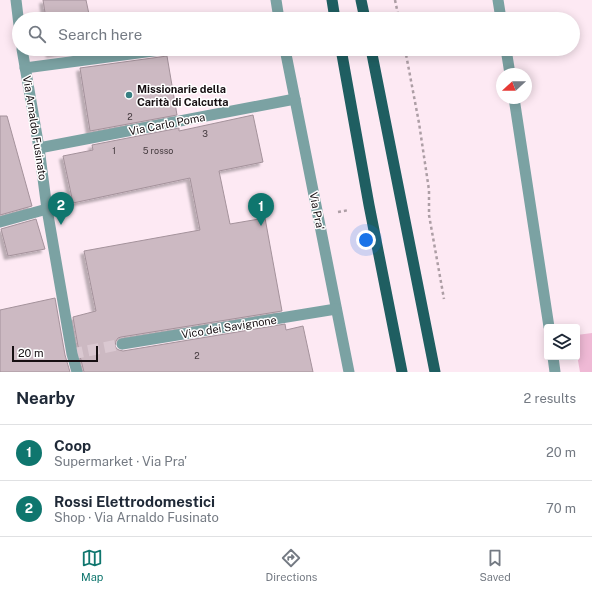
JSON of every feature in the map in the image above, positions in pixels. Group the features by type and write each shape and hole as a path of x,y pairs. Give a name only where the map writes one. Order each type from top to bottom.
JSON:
{"main road":[{"path":"332,0 334,12"},
{"path":"361,0 364,12"},
{"path":"342,56 369,205 402,372"},
{"path":"372,56 435,372"}],"street":[{"path":"16,0 17,12"},
{"path":"276,0 278,12"},
{"path":"498,0 500,12"},
{"name":"Via Arnaldo Fusinato","path":"23,56 39,148 47,209 71,347 77,372"},
{"path":"25,68 115,56"},
{"name":"Via Pra'","path":"286,56 349,372"},
{"path":"507,56 509,68"},
{"name":"Via Carlo Poma","path":"39,148 295,99"},
{"path":"515,104 549,324"},
{"path":"0,222 47,209"},
{"name":"Vico dei Savignone","path":"122,344 336,309"},
{"path":"553,360 555,372"}],"path":[{"path":"395,0 398,12"},
{"path":"406,56 420,123 429,190 429,215 445,306"},
{"path":"335,212 349,210"}],"shaded area":[{"path":"592,333 592,372 580,372 578,360 580,360 580,335"}],"building":[{"path":"43,0 86,0 89,12 45,12"},
{"name":"Missionarie della Carità di Calcutta","path":"167,56 177,115 90,131 80,68"},
{"path":"253,115 263,162 219,171 230,224 265,218 282,311 121,337 116,341 115,346 117,349 123,351 285,324 286,330 303,326 313,372 84,372 73,317 96,311 84,251 200,230 190,178 73,203 63,156 93,150 92,145 179,128 179,131"},
{"path":"0,116 7,116 32,206 0,215"},
{"path":"36,219 45,249 8,256 1,229"},
{"path":"55,298 65,355 70,372 0,372 0,310"}],"tunnel":[{"path":"72,354 122,344"}],"place":[{"name":"Missionarie della Carità di Calcutta","path":"129,95"},
{"name":"Rossi Elettrodomestici","path":"61,225"},
{"name":"Coop","path":"261,226"}]}
